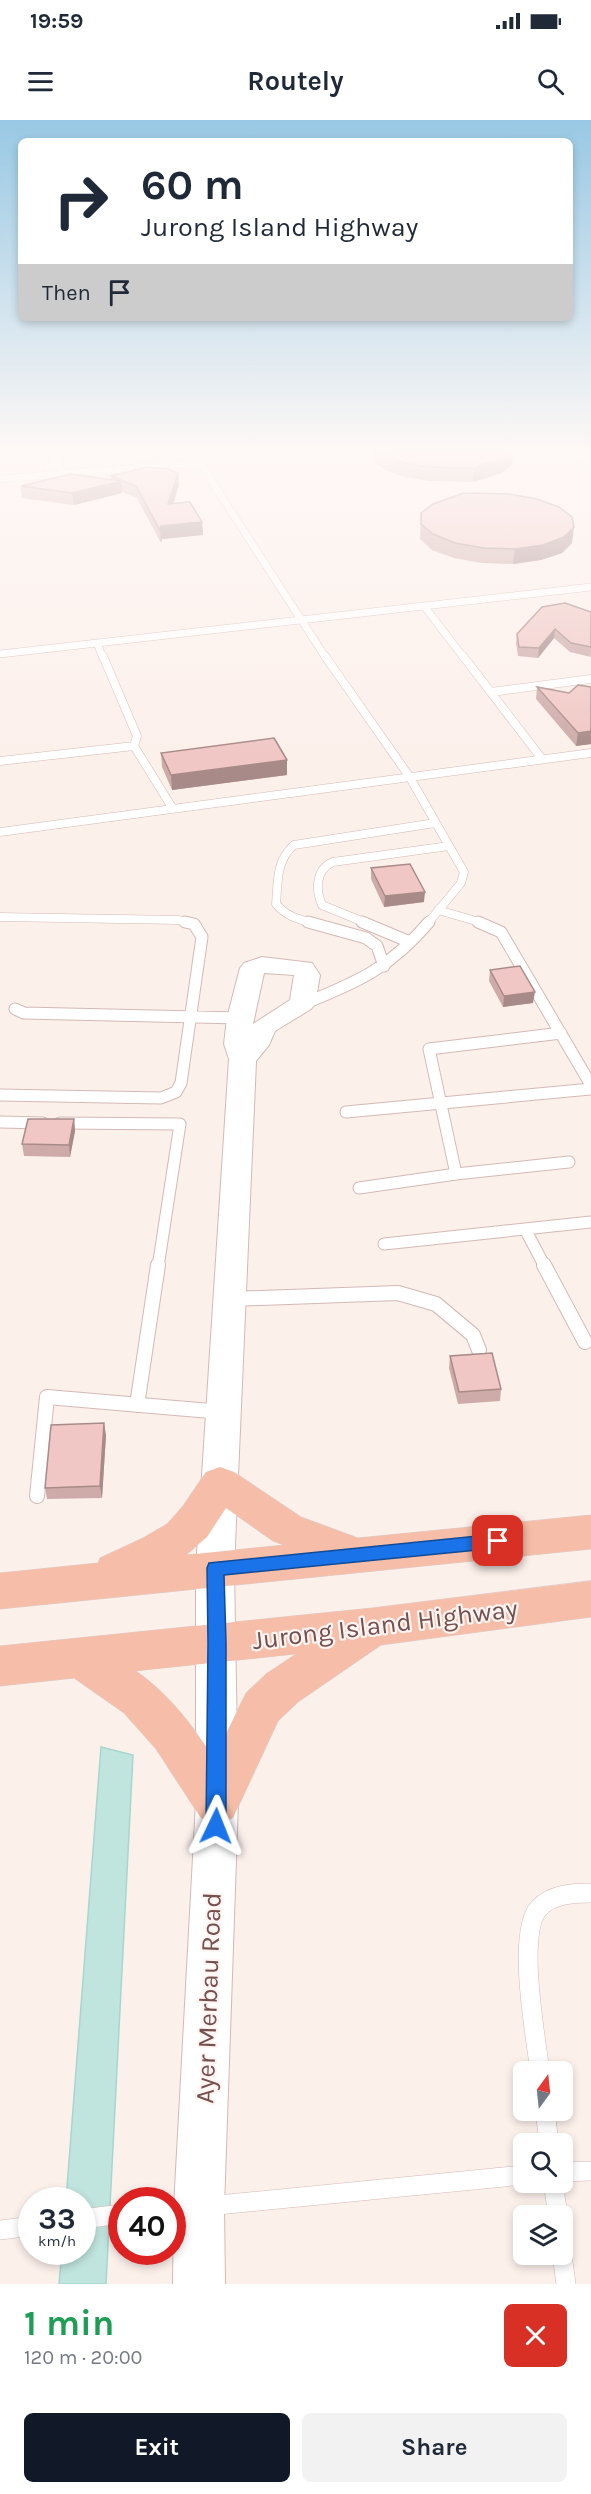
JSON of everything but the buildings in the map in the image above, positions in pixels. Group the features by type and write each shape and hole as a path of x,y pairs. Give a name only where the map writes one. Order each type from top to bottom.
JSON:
{"main road":[{"path":"88,1582 156,1551 182,1535 203,1510 220,1483 287,1529 359,1555"},
{"path":"0,1591 591,1532"},
{"name":"Jurong Island Highway","path":"0,1666 372,1627 591,1599"},
{"path":"217,1802 262,1707 282,1688 372,1627"},
{"path":"79,1657 140,1699 172,1734 217,1802"}],"street":[{"name":"Ayer Merbau Road","path":"199,2284 190,2208 217,1802 215,1568 243,1059 237,1044 240,1018 251,971 256,966 303,968 307,975 302,1004"},
{"path":"243,1059 256,1045 261,1030 266,1025 302,1004"}],"lane":[{"path":"256,552 299,619 409,776 464,872 464,877 438,910 410,942 384,966 351,984 302,1004"},
{"path":"0,654 591,587"},
{"path":"424,606 542,759"},
{"path":"97,643 136,736 134,746 173,808"},
{"path":"491,692 591,679"},
{"path":"0,761 134,746"},
{"path":"0,832 591,753"},
{"path":"384,966 378,948 368,939 278,909 276,904 280,859 287,849 294,845 435,823"},
{"path":"410,942 322,905 319,901 320,872 324,866 333,862 449,846"},
{"path":"346,1112 591,1087 501,932 489,925 438,910"},
{"path":"0,917 178,920 194,924 202,937 178,1092 161,1098 0,1095"},
{"path":"15,1009 24,1013 240,1018"},
{"path":"456,1174 429,1049 561,1033"},
{"path":"0,1122 180,1125 137,1405"},
{"path":"359,1188 569,1161"},
{"path":"384,1244 591,1222"},
{"path":"525,1229 585,1342"},
{"path":"230,1299 398,1293 436,1304 473,1335 479,1350"},
{"path":"37,1496 46,1397 224,1412"},
{"path":"539,2061 528,1954 530,1927 536,1910 551,1898 591,1893"},
{"path":"573,2172 591,2171"},
{"path":"190,2208 513,2176"},
{"path":"0,2230 18,2228"},
{"path":"563,2265 566,2284"}],"water":[{"path":"101,1747 133,1755 111,2187 108,2187 106,2284 59,2284 61,2265 96,2265 96,2187 67,2187"}],"route":[{"path":"216,1826 215,1568 498,1541"}]}
